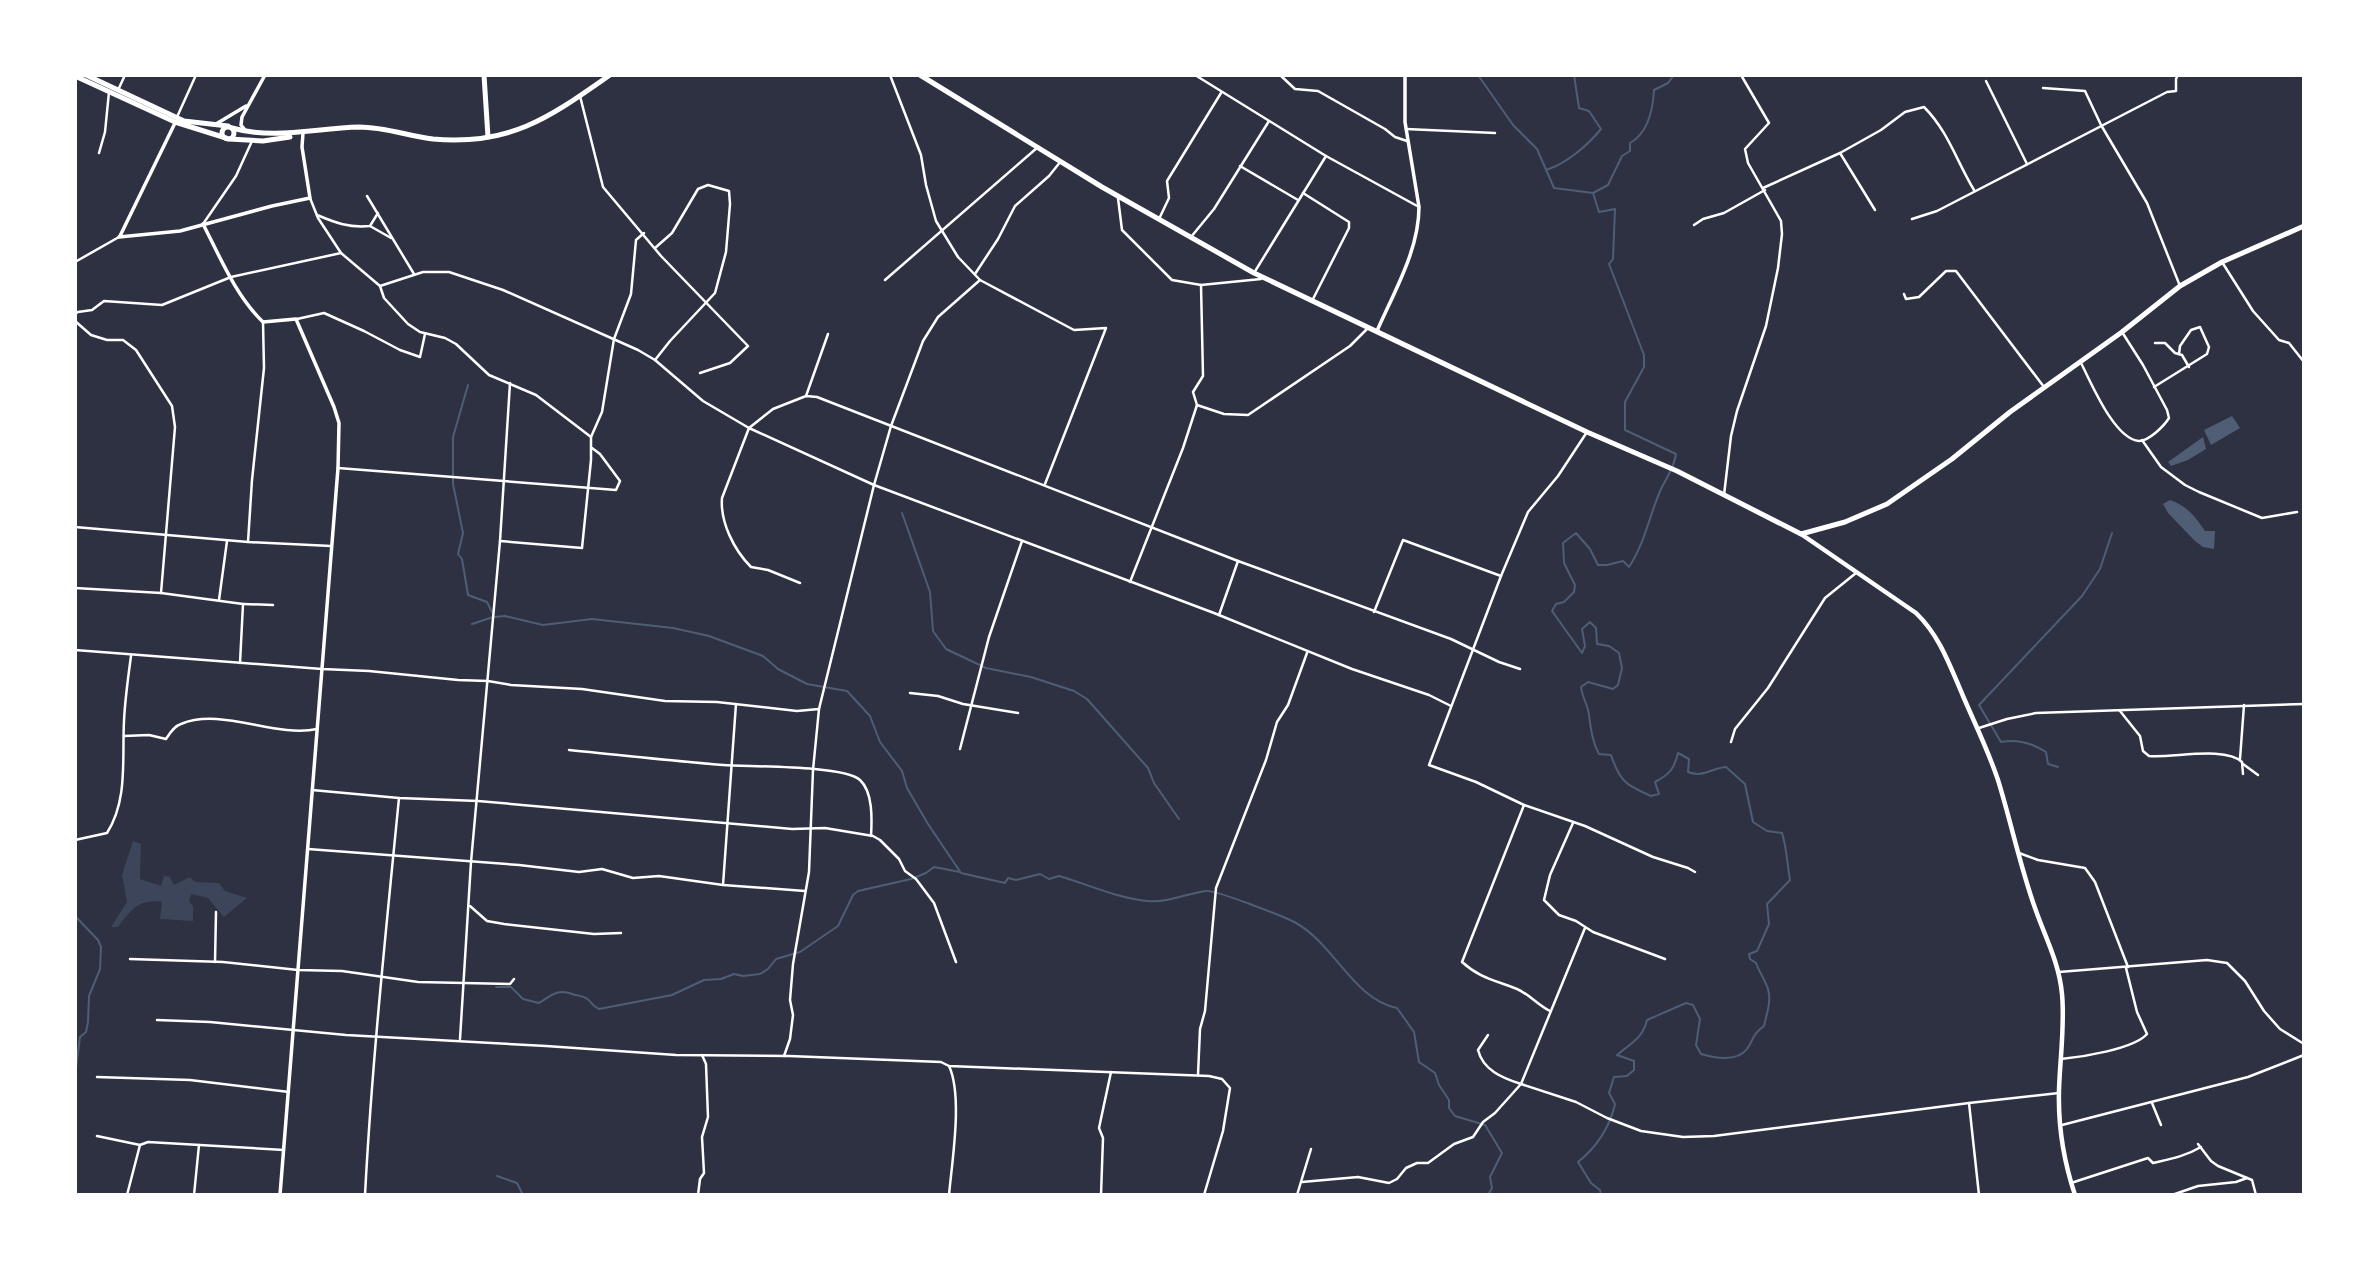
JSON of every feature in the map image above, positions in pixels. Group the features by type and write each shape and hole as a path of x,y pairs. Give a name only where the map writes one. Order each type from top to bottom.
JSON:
{"highway":[{"path":"86,75 176,120 227,139 252,141 287,138 303,133"},
{"path":"484,75 488,137"},
{"path":"176,120 250,132 303,133 369,127 431,138 468,141 509,133 548,117 610,75"},
{"path":"920,75 1118,196 1254,273 1587,432 1677,471 1801,534 1846,522 1887,504 2044,387 2081,363 2180,286 2222,262 2304,226"},
{"path":"75,76 109,92 117,92"},
{"path":"227,139 222,132 230,127"}],"main road":[{"path":"1801,534 1926,622 1939,641 1979,728 2001,789 2035,908 2059,972 2062,1024 2059,1094 2061,1126 2075,1195"}],"street":[{"path":"117,92 125,75"},
{"path":"119,237 196,75"},
{"path":"250,132 243,128 241,121 265,75"},
{"path":"890,75 921,155 936,221 958,257 980,279 1074,330 1106,328 1045,484"},
{"path":"1195,75 1326,156 1419,207"},
{"path":"1280,75 1295,89 1318,91 1395,137 1407,141"},
{"path":"1377,333 1416,238 1419,207 1407,141 1405,75"},
{"path":"1724,495 1731,436 1766,326 1782,234 1781,220 1748,163 1745,149 1769,123 1741,75"},
{"path":"1912,219 1937,211 2101,125 2167,92 2175,91 2178,75"},
{"path":"1986,81 2028,164"},
{"path":"2043,88 2085,91 2101,125 2147,203 2180,286"},
{"path":"99,153 105,132 109,92"},
{"path":"1158,219 1169,198 1167,181 1221,92"},
{"path":"580,96 603,187 748,346 730,363 700,373"},
{"path":"210,125 228,118 247,105"},
{"path":"1693,225 1724,213 1764,189 1840,153 1881,130 1905,112 1924,107 1934,116 1952,144 1958,162 1975,191"},
{"path":"1190,238 1214,209 1269,121"},
{"path":"1406,129 1495,133"},
{"path":"303,133 302,147 310,198 317,215 341,253 380,286 384,298 408,324 425,334 445,338 456,344 489,375 536,395 590,437"},
{"path":"203,224 236,176 252,141"},
{"path":"885,280 1038,147"},
{"path":"1840,153 1875,210"},
{"path":"1254,273 1326,156"},
{"path":"975,274 999,239 1015,206 1062,161"},
{"path":"1240,166 1299,200"},
{"path":"655,360 715,293 722,273 729,225 729,191 708,185 698,190 671,233 656,248"},
{"path":"1303,193 1349,222 1349,228 1312,302"},
{"path":"367,196 414,274"},
{"path":"1118,196 1122,230 1172,280 1201,285 1264,278"},
{"path":"75,262 119,237 180,231 310,198"},
{"path":"370,226 378,213"},
{"path":"317,215 340,225 370,226 393,239"},
{"path":"203,224 252,312 263,321 296,319 324,313 400,350 421,357 425,334"},
{"path":"500,541 582,548 590,437 604,403 614,339 631,294 636,240 643,233"},
{"path":"75,314 92,310 104,301 162,305 231,277 341,253"},
{"path":"2222,262 2253,311 2279,340 2289,342 2304,362"},
{"path":"380,286 414,274 437,271 468,277 566,316 655,360 703,401 749,428 874,485 1429,695 1451,706"},
{"path":"1904,295 1906,299 1915,299 1946,271 1956,271 2044,387"},
{"path":"784,1056 790,1039 793,1015 790,1000 809,872 813,770 819,709 874,485 891,426 923,341 938,317 980,279"},
{"path":"1130,582 1174,474 1197,405 1193,393 1203,376 1201,285"},
{"path":"280,1195 340,440 334,407 296,319"},
{"path":"75,321 91,335 107,340 122,340 136,350 172,406 175,427 160,593"},
{"path":"248,542 264,368 263,321"},
{"path":"2154,387 2207,354 2209,347 2200,327 2191,330 2180,346 2179,354"},
{"path":"1197,405 1224,414 1248,415 1350,346 1367,329"},
{"path":"2122,332 2169,418 2143,440"},
{"path":"806,396 828,334"},
{"path":"2155,343 2165,343 2182,355 2189,367"},
{"path":"2081,363 2109,416 2131,438 2143,440 2161,467 2185,485 2262,519 2297,512"},
{"path":"460,1041 471,862 500,541 510,383"},
{"path":"800,583 768,570 751,567 740,553 722,517 722,498 749,428 773,409 806,396 817,397 1045,484 1520,669"},
{"path":"1587,432 1558,476 1528,512 1429,765 1695,872"},
{"path":"338,468 616,490 620,481 600,454 591,448"},
{"path":"75,527 248,542 331,546"},
{"path":"219,600 227,540"},
{"path":"1374,612 1403,540 1501,576"},
{"path":"960,749 989,637 1022,541"},
{"path":"1219,615 1238,561"},
{"path":"1731,742 1735,729 1768,688 1825,598 1856,573"},
{"path":"75,588 160,593 243,604 273,604"},
{"path":"240,663 243,604"},
{"path":"75,650 582,689 665,701 736,704 797,711 819,709"},
{"path":"1198,1075 1200,1030 1205,1011 1216,888 1266,760 1277,722 1288,705 1307,651"},
{"path":"75,840 107,834 114,822 122,794 131,655"},
{"path":"910,693 938,695 971,705 1018,713"},
{"path":"723,885 736,704"},
{"path":"1979,728 2036,713 2304,704"},
{"path":"2240,760 2244,705"},
{"path":"2120,711 2140,736 2143,751 2149,756 2220,752 2240,760 2258,775"},
{"path":"124,736 149,735 166,739 179,724 204,719 235,723 241,721 299,731 317,729"},
{"path":"569,750 732,765 828,770 859,778 867,789 871,836"},
{"path":"2243,764 2243,774"},
{"path":"312,790 399,798 478,801 792,829 812,828 871,836 880,840 899,859 901,867 916,879 934,903 956,962"},
{"path":"365,1195 380,977 399,798"},
{"path":"1524,805 1462,962 1487,980 1520,990 1550,1011"},
{"path":"1573,823 1550,875 1544,900 1559,915 1576,921 1585,928 1665,960"},
{"path":"308,849 579,872 601,869 633,878 659,876 723,885 805,891"},
{"path":"2019,853 2049,862 2085,868 2095,882 2127,967 2137,1012 2147,1034 2137,1041 2095,1054 2060,1059"},
{"path":"470,906 487,921 594,934 621,933"},
{"path":"215,962 216,912"},
{"path":"1302,1182 1358,1177 1390,1183 1406,1168 1417,1163 1428,1163 1454,1144 1474,1137 1482,1122 1495,1113 1521,1084 1585,928"},
{"path":"130,959 282,966 298,970 342,971 418,982 510,984 514,979"},
{"path":"2059,972 2207,960 2227,963 2245,981 2280,1029 2304,1044"},
{"path":"157,1020 377,1037 702,1055 941,1062 949,1066 1198,1075 1222,1079 1230,1088 1223,1131 1204,1195"},
{"path":"1488,1035 1478,1050 1481,1061 1488,1069 1521,1084 1576,1102 1614,1121 1651,1133 1682,1137 1714,1136 2059,1094"},
{"path":"698,1195 700,1179 704,1173 702,1137 708,1117 706,1064 702,1055"},
{"path":"2061,1126 2248,1077 2304,1055"},
{"path":"949,1066 955,1080 954,1140 949,1195"},
{"path":"1101,1195 1103,1138 1099,1128 1111,1072"},
{"path":"97,1077 190,1080 289,1092"},
{"path":"1969,1103 1979,1195"},
{"path":"2152,1103 2161,1125"},
{"path":"97,1136 140,1145 148,1142 284,1150"},
{"path":"127,1195 140,1145"},
{"path":"194,1195 199,1145"},
{"path":"2071,1183 2148,1158 2153,1163 2190,1153 2200,1145 2218,1166 2252,1180 2256,1195"},
{"path":"1297,1195 1311,1149"},
{"path":"2172,1195 2198,1186 2248,1178"}],"shaded area":[{"path":"2232,416 2240,428 2211,445 2204,430"},
{"path":"2203,437 2206,449 2171,466 2168,462"},
{"path":"2170,500 2190,512 2205,531 2215,531 2214,549 2203,547 2195,541 2168,513 2163,504"},
{"path":"133,841 141,844 140,879 161,886 164,876 170,877 174,885 190,877 195,882 219,883 225,891 247,898 224,917 208,898 191,894 189,901 193,906 193,921 160,919 162,902 147,902 131,911 118,927 111,927 127,902 122,875"}],"waterway":[{"path":"1478,75 1513,125 1537,149 1554,188 1593,193 1599,212 1615,209 1613,259 1609,264 1644,355 1644,367 1625,402 1625,430 1676,454 1629,567 1623,561 1598,565 1590,549 1576,533 1563,543 1564,563 1575,585 1574,592 1564,602 1556,604 1552,611 1582,653 1585,646 1582,629 1590,622 1596,628 1597,644 1609,646 1619,653 1622,668 1618,685 1613,689 1588,682 1581,687 1595,744 1599,754 1611,755 1625,782 1651,796 1659,794 1655,782 1671,770 1678,753 1689,759 1688,772 1693,774 1726,767 1745,784 1753,822 1767,831 1782,833 1790,880 1767,904 1769,924 1757,951 1749,954 1765,981 1769,1000 1764,1026 1747,1049 1732,1057 1719,1058 1701,1054 1696,1045 1700,1019 1693,1005 1686,1003 1647,1020 1639,1036 1617,1055 1634,1061 1634,1070 1627,1076 1614,1077 1609,1093 1615,1104 1610,1121 1596,1144 1578,1162 1601,1195"},
{"path":"1546,170 1576,153 1601,129 1589,111 1579,108 1574,75"},
{"path":"1593,193 1608,185 1622,156 1630,151 1630,143 1645,127 1651,112 1654,90 1668,83 1674,75"},
{"path":"468,385 453,437 453,484 463,533 458,554 462,559 468,595 487,602 492,612"},
{"path":"902,513 930,592 933,631 946,649 986,668 1031,677 1074,691 1087,699 1148,768 1154,783 1179,819"},
{"path":"2058,767 2048,764 2046,752 2035,746 2019,741 2001,742 1979,705 2082,596 2100,569 2112,533"},
{"path":"494,617 505,616 543,625 592,619 673,628 709,636 763,656 778,669 807,684 847,691 870,716 880,742 902,771 907,788 961,873 1005,883 1008,878 1016,880 1040,874 1049,879 1059,876 1147,901 1162,901 1205,891 1250,904 1296,923 1322,944 1368,994 1397,1008 1414,1032 1419,1062 1435,1073 1455,1116 1485,1125 1502,1153 1490,1177 1492,1188 1488,1195"},
{"path":"472,624 493,617"},
{"path":"496,987 511,987 523,999 539,1003 556,993 565,992 586,998 599,1009 672,995 704,980 721,979 734,974 760,974 776,959 800,952 838,926 853,895 858,891 911,879 934,867 960,872"},
{"path":"75,916 98,940 101,947 100,969 89,996 88,1022 86,1032 80,1037 75,1075"},
{"path":"497,1176 517,1183 523,1195"}]}
